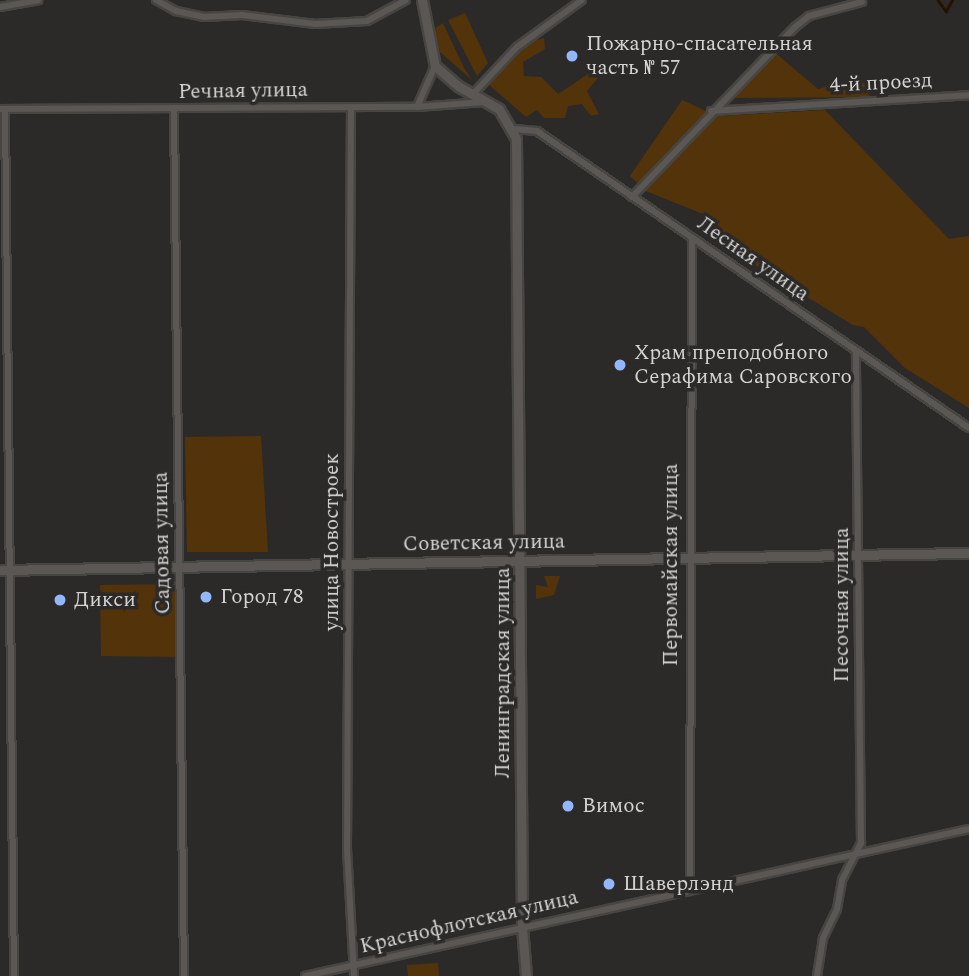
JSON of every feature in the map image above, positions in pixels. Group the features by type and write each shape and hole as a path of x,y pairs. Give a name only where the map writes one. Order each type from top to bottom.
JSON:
{"main road":[{"path":"422,0 435,66 487,102 508,119 514,129"},
{"name":"Ленинградская улица","path":"514,129 522,926 526,976"},
{"name":"Советская улица","path":"5,570 969,553"}],"street":[{"path":"0,7 38,0"},
{"path":"156,0 176,11 204,16 242,15 315,24 367,20 406,0"},
{"path":"472,94 517,47 582,0"},
{"path":"632,197 711,111 809,16 862,2"},
{"path":"417,107 435,66"},
{"name":"4-й проезд","path":"711,111 969,95"},
{"name":"Речная улица","path":"3,109 417,107 487,102"},
{"name":"улица Новостроек","path":"351,107 346,849 354,976"},
{"path":"3,109 5,570 14,976"},
{"name":"Садовая улица","path":"174,110 184,976"},
{"name":"Лесная улица","path":"514,129 527,128 969,428"},
{"name":"Первомайская улица","path":"690,891 688,557 692,238"},
{"name":"Песочная улица","path":"817,976 823,938 861,843 856,353"},
{"name":"Краснофлотская улица","path":"305,976 969,829"}],"shaded area":[{"path":"465,13 488,63 477,76 448,20"},
{"path":"443,23 472,80 440,52 434,29"},
{"path":"544,38 545,49 523,62 524,76 541,77 558,94 591,72 598,78 587,91 599,114 591,116 582,104 568,106 565,118 544,118 537,110 526,117 487,83 529,42"},
{"path":"773,51 818,89 861,77 870,97 723,98"},
{"path":"682,100 717,116 825,110 949,239 969,236 969,408 905,368 864,327 853,325 727,248 713,218 646,191 630,176"},
{"path":"261,436 268,552 187,552 185,437"},
{"path":"544,576 560,576 554,595 536,599 536,585 548,587"},
{"path":"176,584 176,657 101,656 100,585"},
{"path":"438,963 439,976 408,976 407,965"}],"waterway":[{"path":"938,0 946,11 952,0"}],"place":[{"name":"Пожарно-спасательная часть № 57","path":"572,56"},
{"name":"Храм преподобного Серафима Саровского","path":"620,365"},
{"name":"Город 78","path":"206,597"},
{"name":"Дикси","path":"60,600"},
{"name":"Вимос","path":"568,806"},
{"name":"Шаверлэнд","path":"609,884"}]}
